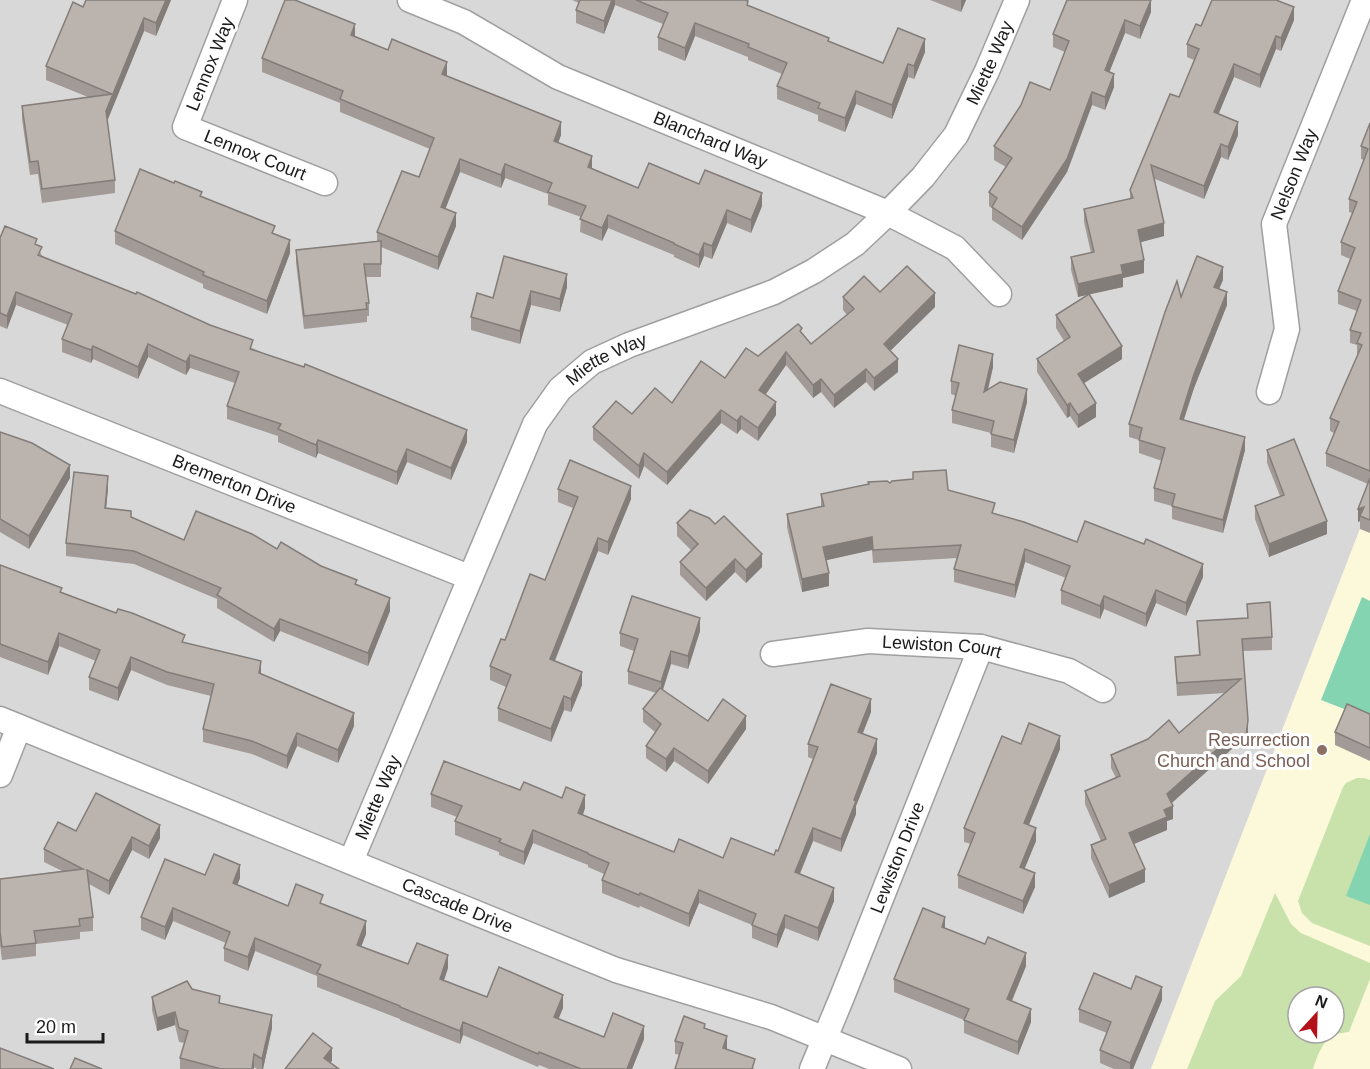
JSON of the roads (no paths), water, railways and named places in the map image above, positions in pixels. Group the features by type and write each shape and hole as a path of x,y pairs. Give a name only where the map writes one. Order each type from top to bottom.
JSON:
{"street":[{"name":"Lennox Way","path":"185,127 236,0"},
{"name":"Blanchard Way","path":"410,0 464,22 558,77 888,213 955,248 999,294"},
{"name":"Miette Way","path":"351,861 535,424 560,389 592,362 629,345 774,292 814,271 855,244 923,177 956,135 987,71 1017,0"},
{"name":"Nelson Way","path":"1269,392 1287,329 1274,225 1364,0"},
{"name":"Lennox Court","path":"185,127 325,183"},
{"name":"Bremerton Drive","path":"0,391 469,578"},
{"name":"Lewiston Court","path":"773,654 868,641 981,647 1069,671 1103,690"},
{"name":"Lewiston Drive","path":"812,1069 981,647"},
{"name":"Cascade Drive","path":"0,775 10,723 616,970 771,1017 899,1069"}],"place":[{"name":"Resurrection Church and School","path":"1322,750"}]}
